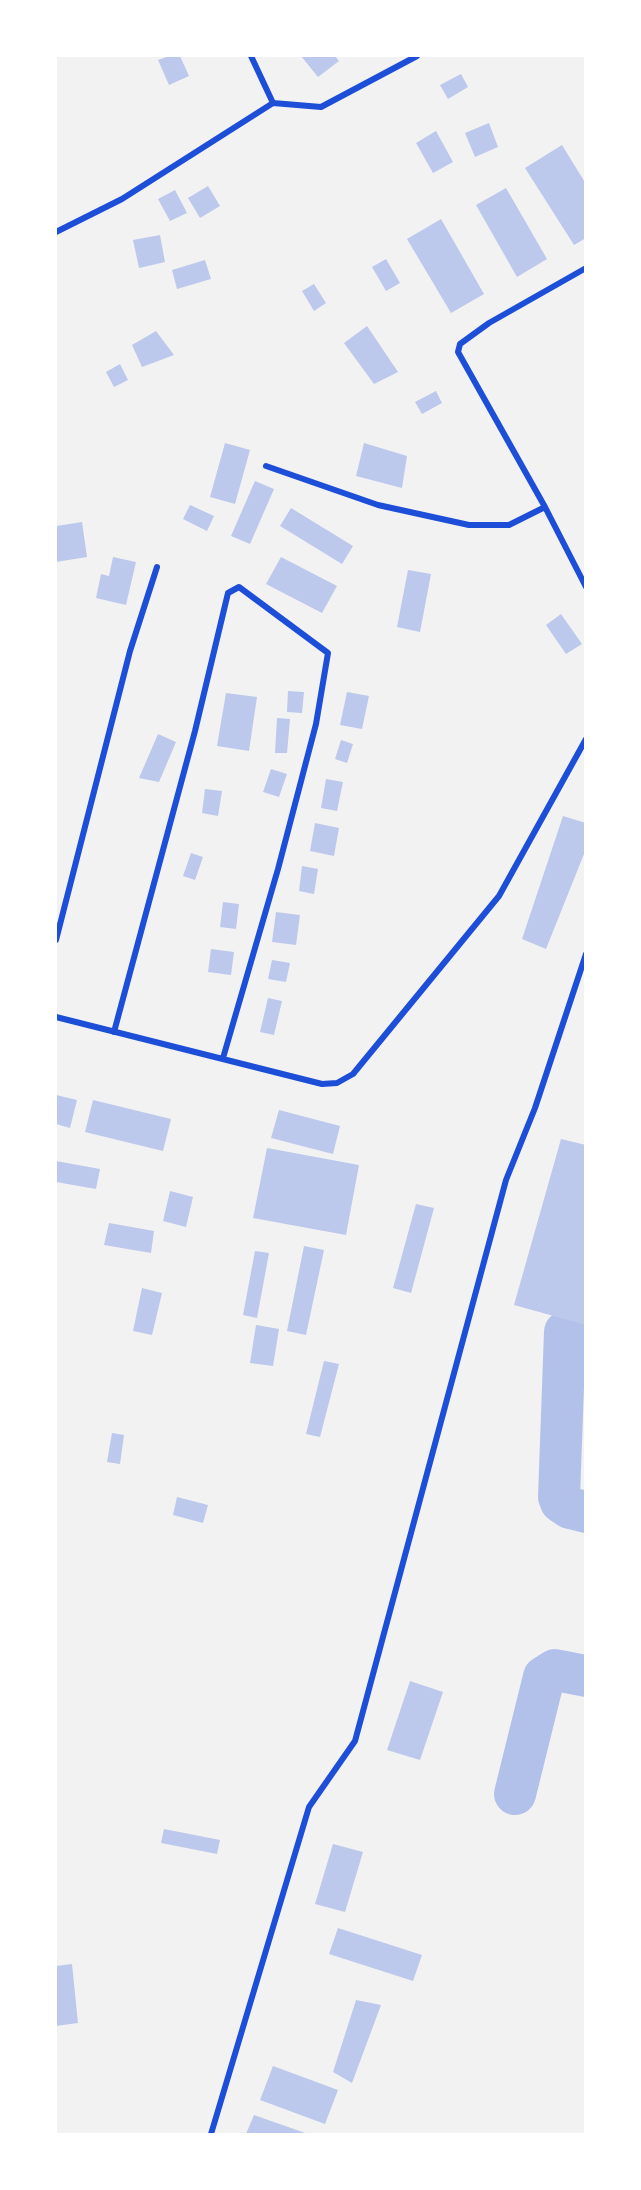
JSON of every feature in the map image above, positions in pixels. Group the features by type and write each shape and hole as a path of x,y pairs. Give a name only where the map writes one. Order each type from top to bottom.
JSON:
{"street":[{"path":"251,56 273,103"},
{"path":"56,232 122,199 273,103 321,107 417,56"},
{"path":"585,268 489,323 460,344 458,352 545,507 585,587"},
{"path":"266,466 378,505 469,525 509,525 545,507"},
{"path":"56,940 130,651 157,567"},
{"path":"114,1032 195,731 228,593 239,587 328,653 313,735 278,869 223,1058"},
{"path":"56,1017 322,1083 338,1083 353,1074 499,896 585,739"},
{"path":"211,2134 309,1807 355,1741 506,1180 535,1108 585,954"}],"building":[{"path":"169,56 180,56 189,76 169,85 158,60"},
{"path":"301,56 335,56 339,61 318,77"},
{"path":"461,74 468,87 448,99 440,85"},
{"path":"489,123 498,147 475,157 465,133"},
{"path":"436,131 453,162 433,173 416,143"},
{"path":"562,145 586,184 586,238 574,245 525,168"},
{"path":"208,186 220,206 200,218 188,198"},
{"path":"506,188 547,259 517,277 476,205"},
{"path":"175,190 187,213 170,221 158,199"},
{"path":"441,219 484,294 451,313 407,239"},
{"path":"160,235 165,262 139,268 133,240"},
{"path":"386,259 400,283 386,291 372,267"},
{"path":"205,260 211,279 177,289 172,270"},
{"path":"314,284 326,303 314,311 302,291"},
{"path":"367,326 398,372 374,384 344,343"},
{"path":"156,331 174,355 142,367 132,345"},
{"path":"120,364 128,380 114,387 106,372"},
{"path":"436,391 442,403 422,414 415,402"},
{"path":"225,443 250,450 235,504 210,497"},
{"path":"364,443 407,456 402,488 356,476"},
{"path":"255,481 274,489 250,544 231,536"},
{"path":"190,505 214,516 207,531 183,519"},
{"path":"291,508 353,546 342,564 280,526"},
{"path":"82,522 87,557 56,562 56,526"},
{"path":"113,557 136,562 126,605 96,598 101,574 109,576"},
{"path":"281,557 337,586 322,613 266,584"},
{"path":"408,570 431,574 420,632 397,627"},
{"path":"561,614 582,644 566,654 546,625"},
{"path":"288,691 304,692 302,713 287,712"},
{"path":"347,692 369,696 362,729 340,725"},
{"path":"226,693 257,697 249,751 217,746"},
{"path":"277,718 290,719 287,753 275,753"},
{"path":"158,734 176,742 159,782 139,778"},
{"path":"341,740 353,744 347,763 335,759"},
{"path":"271,769 287,774 279,797 263,792"},
{"path":"326,779 343,782 337,811 321,808"},
{"path":"205,789 222,791 218,816 202,813"},
{"path":"563,816 586,823 586,849 546,949 522,939"},
{"path":"315,823 339,828 334,856 310,851"},
{"path":"191,853 203,857 195,880 183,876"},
{"path":"302,866 318,869 314,894 299,891"},
{"path":"223,902 239,904 236,929 220,927"},
{"path":"276,912 300,915 296,945 272,942"},
{"path":"211,949 234,952 231,975 208,972"},
{"path":"272,960 290,963 286,982 268,979"},
{"path":"268,998 282,1001 274,1035 260,1032"},
{"path":"56,1095 77,1100 70,1128 56,1124"},
{"path":"93,1100 171,1119 163,1151 85,1132"},
{"path":"279,1110 340,1126 333,1154 271,1138"},
{"path":"561,1139 586,1145 586,1325 514,1305"},
{"path":"267,1148 359,1165 346,1235 253,1218"},
{"path":"56,1161 100,1169 96,1189 56,1182"},
{"path":"170,1191 193,1197 186,1227 163,1221"},
{"path":"416,1204 434,1208 411,1293 393,1288"},
{"path":"109,1223 154,1231 151,1253 104,1245"},
{"path":"304,1246 324,1250 306,1335 287,1331"},
{"path":"255,1251 269,1253 257,1318 243,1315"},
{"path":"142,1288 162,1293 152,1335 133,1331"},
{"path":"256,1325 279,1329 273,1366 250,1363"},
{"path":"324,1361 339,1364 320,1437 306,1434"},
{"path":"112,1433 124,1435 120,1464 107,1462"},
{"path":"177,1497 208,1505 203,1523 173,1515"},
{"path":"410,1681 443,1692 420,1760 387,1750"},
{"path":"164,1829 220,1840 217,1854 161,1843"},
{"path":"333,1844 363,1852 345,1912 315,1904"},
{"path":"338,1928 422,1955 413,1981 329,1954"},
{"path":"72,1964 78,2023 56,2026 56,1966"},
{"path":"356,2000 381,2005 352,2083 333,2072"},
{"path":"273,2066 338,2090 325,2124 260,2100"},
{"path":"254,2115 308,2134 246,2134"}],"taxiway":[{"path":"565,1332 559,1497 561,1502 570,1508 586,1512"},
{"path":"515,1794 544,1677 555,1670 586,1676"}]}
